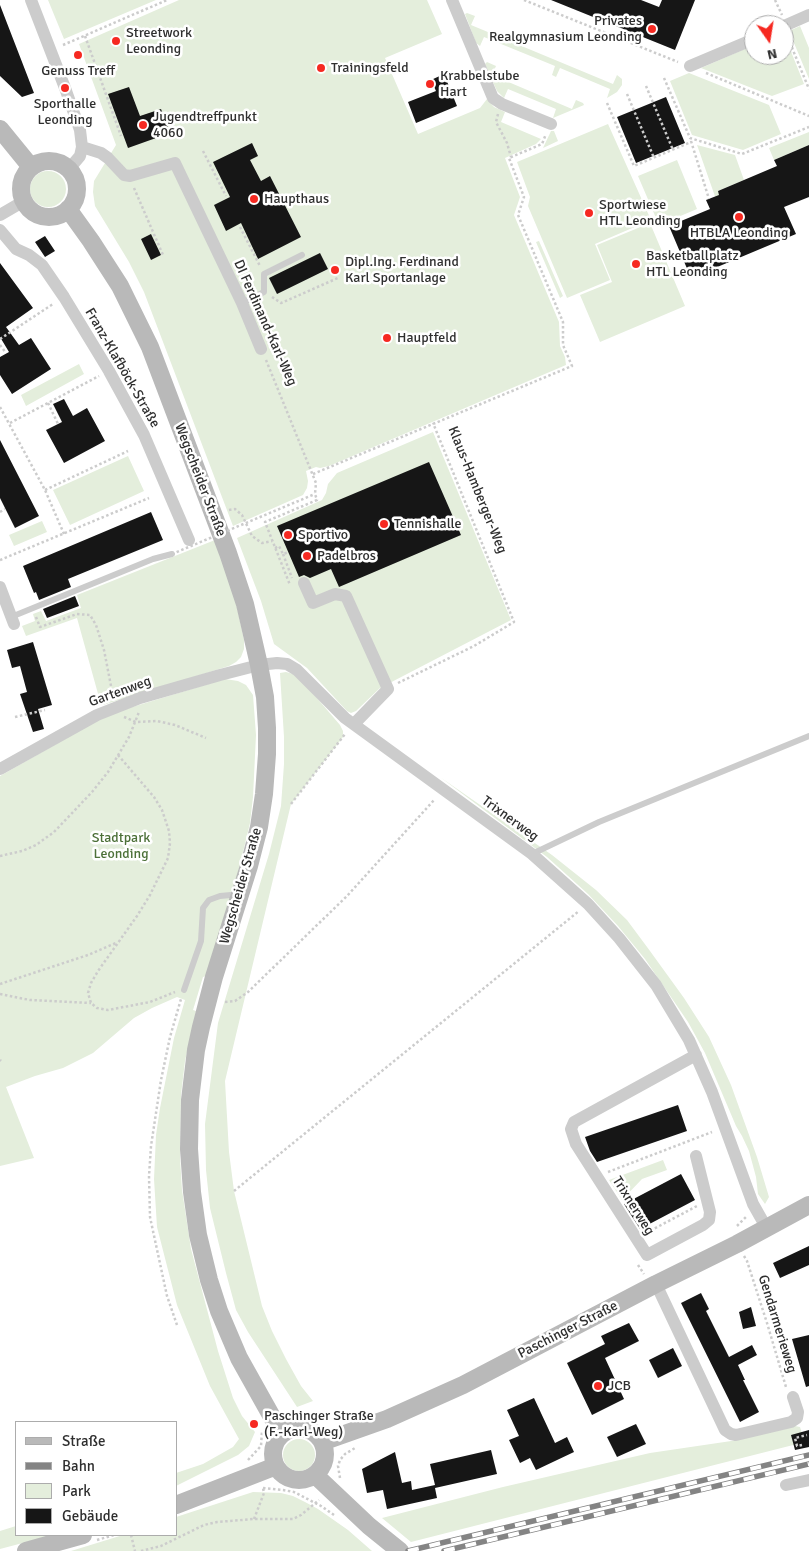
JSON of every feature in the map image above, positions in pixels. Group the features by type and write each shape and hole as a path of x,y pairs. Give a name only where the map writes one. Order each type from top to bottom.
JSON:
{"street":[{"path":"31,0 80,130 82,147 80,156 69,169"},
{"path":"452,0 493,98 500,103 551,124"},
{"path":"794,24 809,15"},
{"path":"690,66 744,43"},
{"path":"0,129 31,167"},
{"path":"82,147 101,153 124,175 130,176"},
{"path":"49,161 61,164 69,169 74,176 76,194 73,203 68,209 61,214 43,216 29,208 24,202 21,186 23,178 31,167 40,162 49,161"},
{"name":"DI Ferdinand-Karl-Weg","path":"130,176 175,163 242,303 261,349"},
{"path":"0,215 24,202"},
{"name":"Wegscheider Straße","path":"68,209 92,241 120,286 150,347 228,553 245,604 259,665 267,728 264,794 259,828 214,976 201,1027 196,1050 189,1125 192,1192 203,1256 224,1324 239,1358 272,1417 284,1433"},
{"name":"Franz-Klafböck-Straße","path":"0,230 16,249 42,265 109,370 144,435 189,540"},
{"path":"300,584 313,603 335,594 346,596 388,689 354,724"},
{"path":"0,587 13,621"},
{"name":"Trixnerweg","path":"259,665 287,664 297,670 334,708 532,854 588,904 624,944 656,985 668,1004 696,1055 712,1092 753,1204 766,1227"},
{"name":"Gartenweg","path":"0,769 97,714 140,698 259,665"},
{"name":"Trixnerweg","path":"696,1055 574,1122 571,1128 576,1144 647,1254 709,1220 708,1201 696,1156"},
{"name":"Paschinger Straße","path":"322,1442 394,1416 464,1385 656,1284 738,1244 809,1205"},
{"path":"656,1284 725,1430 736,1435 791,1422 797,1418 798,1412 794,1397"},
{"path":"294,1428 303,1428 312,1431 322,1442 325,1449 325,1458 320,1470 315,1475 308,1479 298,1480 289,1479 280,1473 273,1457 273,1448 284,1433 294,1428"},
{"path":"178,1504 276,1466"},
{"path":"315,1475 400,1551"},
{"path":"786,1485 809,1480"},
{"path":"26,1551 79,1536"}],"lane":[{"path":"242,303 264,292 264,274 302,255"},
{"path":"13,621 33,608 153,559 172,554"},
{"path":"532,854 599,822 809,736"},
{"path":"184,990 201,941 203,908 209,900 220,896 231,895 239,898"}],"path":[{"path":"62,46 167,0"},
{"path":"524,0 809,116"},
{"path":"85,36 120,136"},
{"path":"794,52 809,89"},
{"path":"664,78 690,138 709,199"},
{"path":"646,86 673,150"},
{"path":"627,94 654,158"},
{"path":"500,103 496,122 507,143 511,157 542,144 551,124"},
{"path":"607,103 634,166 691,142"},
{"path":"690,138 742,154 809,127"},
{"path":"203,151 226,196"},
{"name":"Klaus-Hamberger-Weg","path":"388,689 474,646 514,622 433,423 572,366 564,345 563,322 518,215 524,197 509,158 511,157"},
{"path":"130,176 136,197 163,255"},
{"path":"240,227 264,274"},
{"path":"264,292 281,303 338,278"},
{"path":"0,339 64,297"},
{"path":"0,345 6,353"},
{"name":"DI Ferdinand-Karl-Weg","path":"261,349 313,474 316,483 315,494"},
{"path":"10,423 109,370"},
{"path":"48,403 58,424"},
{"path":"0,407 45,490 64,534"},
{"path":"313,474 433,423"},
{"path":"45,490 128,450"},
{"path":"172,554 315,494 317,500 265,522 272,541 292,588 300,584 279,546 275,548"},
{"path":"0,560 149,498"},
{"path":"0,512 5,509"},
{"path":"225,511 235,509 242,515 252,536 262,543 272,541"},
{"path":"282,554 288,552"},
{"path":"33,608 40,627 77,614 90,615 96,625 104,650 114,702"},
{"path":"0,856 22,851 36,845 54,832 92,792 129,737 140,709 140,698"},
{"path":"16,717 45,710"},
{"path":"136,722 157,721 166,723 206,738"},
{"path":"291,804 343,737"},
{"path":"118,755 154,797 162,810 169,831 170,843 168,858 150,894 91,983 88,993 91,1003 97,1008 108,1010 150,1002 184,990"},
{"path":"226,1002 235,1001 248,992 347,896 443,789"},
{"path":"234,1191 588,904"},
{"path":"0,984 88,955 117,942"},
{"path":"177,1325 167,1296 150,1217 149,1176 151,1146 161,1080 170,1037 184,990"},
{"path":"0,994 30,1000 91,1003"},
{"path":"597,1176 711,1132"},
{"path":"636,1238 708,1201"},
{"path":"734,1229 745,1218 756,1211"},
{"name":"Gendarmerieweg","path":"742,1254 747,1261 762,1305 787,1392 794,1397"},
{"path":"249,1459 260,1446 262,1430"},
{"path":"802,1445 797,1446 795,1438 807,1435"},
{"path":"340,1479 338,1466 340,1460 351,1450"},
{"path":"140,1551 161,1546 204,1525 217,1522 254,1519 293,1519 315,1504 294,1492 263,1488 264,1494 254,1519"},
{"path":"131,1536 135,1551"}],"green space":[{"path":"48,0 156,0 64,39"},
{"name":"Dipl.Ing. Ferdinand Karl Sportanlage","path":"179,0 427,0 442,34 385,58 418,134 480,108 487,99 494,107 505,112 501,122 541,139 536,144 505,158 520,197 514,215 559,322 560,346 566,365 329,466 316,467 306,471 308,481 303,495 233,526 144,292 129,262 95,206 93,192 94,181 116,145 79,44"},
{"path":"465,14 475,16 471,25 613,84 617,75 622,79 622,85 617,92 607,98 610,89 560,68 556,77 552,75 555,66 484,37 480,46 476,43"},
{"path":"800,26 809,48 809,79 794,43 794,29"},
{"path":"744,49 744,65 794,65 794,59 804,84 772,96 701,68"},
{"path":"487,62 496,66 492,75 572,109 576,100 584,105 553,118 556,109 508,89 504,98 497,91 485,64"},
{"path":"689,73 769,105 781,134 743,150 692,135 670,81"},
{"name":"Sportwiese HTL Leonding","path":"608,124 651,220 595,244 610,280 567,298 528,206 530,197 517,162"},
{"path":"551,131 554,131 558,141 543,148"},
{"path":"809,132 809,145 774,160 769,148"},
{"path":"697,145 735,155 744,180 718,191 723,203 718,205"},
{"name":"Basketballplatz HTL Leonding","path":"677,160 697,209 659,225 638,176"},
{"path":"48,171 60,177 66,189 60,201 48,207 36,201 30,189 36,177"},
{"name":"Basketballplatz HTL Leonding","path":"650,223 685,306 600,342 580,295 612,282 597,245"},
{"path":"539,241 563,296 560,298 536,242"},
{"path":"79,364 84,374 26,406 21,395"},
{"path":"433,432 511,620 380,688 356,711 351,713 307,668 274,644 261,601 237,538 322,500 328,484 337,473"},
{"path":"128,456 144,491 70,525 53,490"},
{"path":"42,521 47,532 14,546 9,535"},
{"path":"215,540 236,603 244,640 244,649 241,657 229,666 103,705 100,701 77,618 26,636 22,626 35,621 33,614 41,611 46,621 81,608 77,595"},
{"path":"280,673 293,674 304,683 340,725 343,737 291,804 225,1081 229,1152 234,1191 262,1306 286,1359 301,1386 313,1401 297,1407 248,1332 236,1310 210,1208 206,1170 205,1124 218,1023 269,854 281,806 284,737"},
{"name":"Stadtpark Leonding","path":"225,679 238,681 246,685 253,695 256,735 250,823 236,881 206,976 203,977 193,1010 196,1011 185,1061 181,1095 180,1158 182,1190 191,1249 218,1351 233,1398 242,1416 255,1432 249,1446 238,1455 178,1485 178,1472 203,1464 233,1447 239,1439 210,1386 177,1305 157,1227 154,1179 156,1135 174,1038 185,1000 177,997 134,1018 93,1053 63,1068 6,1087 34,1158 0,1166 0,776 109,714"},
{"path":"440,777 552,855 596,890 627,920 684,998 709,1037 731,1085 757,1157 769,1197 765,1204 758,1194 756,1177 749,1151 736,1126 705,1053 688,1022 645,959 588,894 547,857"},
{"path":"663,1160 667,1170 642,1179 622,1200 609,1180"},
{"path":"795,1426 800,1427 805,1442 411,1542 382,1518 503,1487 650,1453 738,1440"},
{"path":"299,1439 310,1444 315,1455 310,1466 299,1471 288,1466 283,1455 288,1444"},
{"path":"253,1492 281,1493 293,1496 318,1509 348,1530 372,1551 71,1551 120,1536 178,1536 178,1516"},
{"path":"15,1526 15,1536 49,1536 0,1549 0,1531"}],"building":[{"name":"Privates Realgymnasium Leonding","path":"551,0 641,0 659,7 662,0 695,0 675,50"},
{"path":"0,5 34,93 22,97 0,76"},
{"path":"444,74 457,106 416,123 408,102 436,91 431,80"},
{"name":"Jugendtreffpunkt 4060","path":"129,87 140,116 161,109 170,133 128,148 108,94"},
{"path":"666,97 685,143 636,163 617,117"},
{"name":"Haupthaus","path":"252,143 258,156 250,160 261,181 270,176 301,237 258,259 241,223 226,231 214,205 230,197 213,162"},
{"name":"HTBLA Leonding","path":"809,145 809,197 784,207 796,234 691,278 669,226 710,209 706,200 719,195 718,191 777,166 774,160"},
{"path":"151,234 161,255 151,260 141,239"},
{"path":"45,236 55,251 45,257 35,242"},
{"path":"320,253 328,269 277,294 269,278"},
{"path":"0,263 33,308 6,327 19,345 31,338 51,369 12,394 0,375 0,357 9,352 0,337"},
{"path":"64,399 73,416 87,408 105,441 64,463 46,430 62,422 53,404"},
{"path":"0,440 39,516 15,528 0,498"},
{"name":"Tennishalle","path":"429,462 461,535 339,587 331,569 310,578 304,575 299,577 277,526"},
{"path":"151,512 163,540 68,579 71,587 39,600 36,592 34,593 23,566"},
{"path":"75,596 79,606 47,618 43,609"},
{"path":"33,642 52,705 38,709 44,729 33,732 20,694 27,692 20,666 12,668 7,650"},
{"path":"678,1105 687,1131 597,1162 590,1151 585,1137"},
{"path":"681,1174 695,1200 640,1229 624,1204"},
{"path":"809,1246 809,1265 780,1278 773,1263"},
{"path":"701,1293 709,1309 706,1311 729,1357 752,1345 757,1355 738,1365 745,1380 743,1380 759,1412 740,1422 681,1303"},
{"path":"751,1307 756,1326 743,1329 739,1312"},
{"name":"JCB","path":"629,1323 639,1341 605,1358 624,1399 592,1415 567,1363 605,1344 601,1336"},
{"path":"809,1335 809,1386 806,1387 792,1339"},
{"path":"673,1348 682,1366 658,1378 649,1360"},
{"path":"534,1398 555,1443 567,1437 574,1452 536,1470 530,1458 520,1463 509,1440 519,1436 507,1410"},
{"path":"636,1424 646,1444 617,1457 607,1437"},
{"path":"809,1430 809,1447 795,1450 791,1435"},
{"path":"491,1450 497,1474 435,1488 437,1498 387,1509 383,1490 367,1493 362,1469 395,1452 402,1483 411,1481 412,1490 435,1485 430,1464"}],"railway":[{"path":"408,1551 809,1455"},
{"path":"444,1551 809,1464"}],"place":[{"name":"Privates Realgymnasium Leonding","path":"652,29"},
{"name":"Streetwork Leonding","path":"116,41"},
{"name":"Genuss Treff","path":"78,55"},
{"name":"Trainingsfeld","path":"321,68"},
{"name":"Krabbelstube Hart","path":"430,84"},
{"name":"Sporthalle Leonding","path":"65,88"},
{"name":"Jugendtreffpunkt 4060","path":"143,125"},
{"name":"Haupthaus","path":"254,199"},
{"name":"Sportwiese HTL Leonding","path":"589,213"},
{"name":"HTBLA Leonding","path":"739,217"},
{"name":"Basketballplatz HTL Leonding","path":"636,264"},
{"name":"Dipl.Ing. Ferdinand Karl Sportanlage","path":"335,270"},
{"name":"Hauptfeld","path":"387,338"},
{"name":"Tennishalle","path":"384,524"},
{"name":"Sportivo","path":"288,535"},
{"name":"Padelbros","path":"307,556"},
{"name":"JCB","path":"598,1386"},
{"name":"Paschinger Straße (F.-Karl-Weg)","path":"254,1424"}]}
